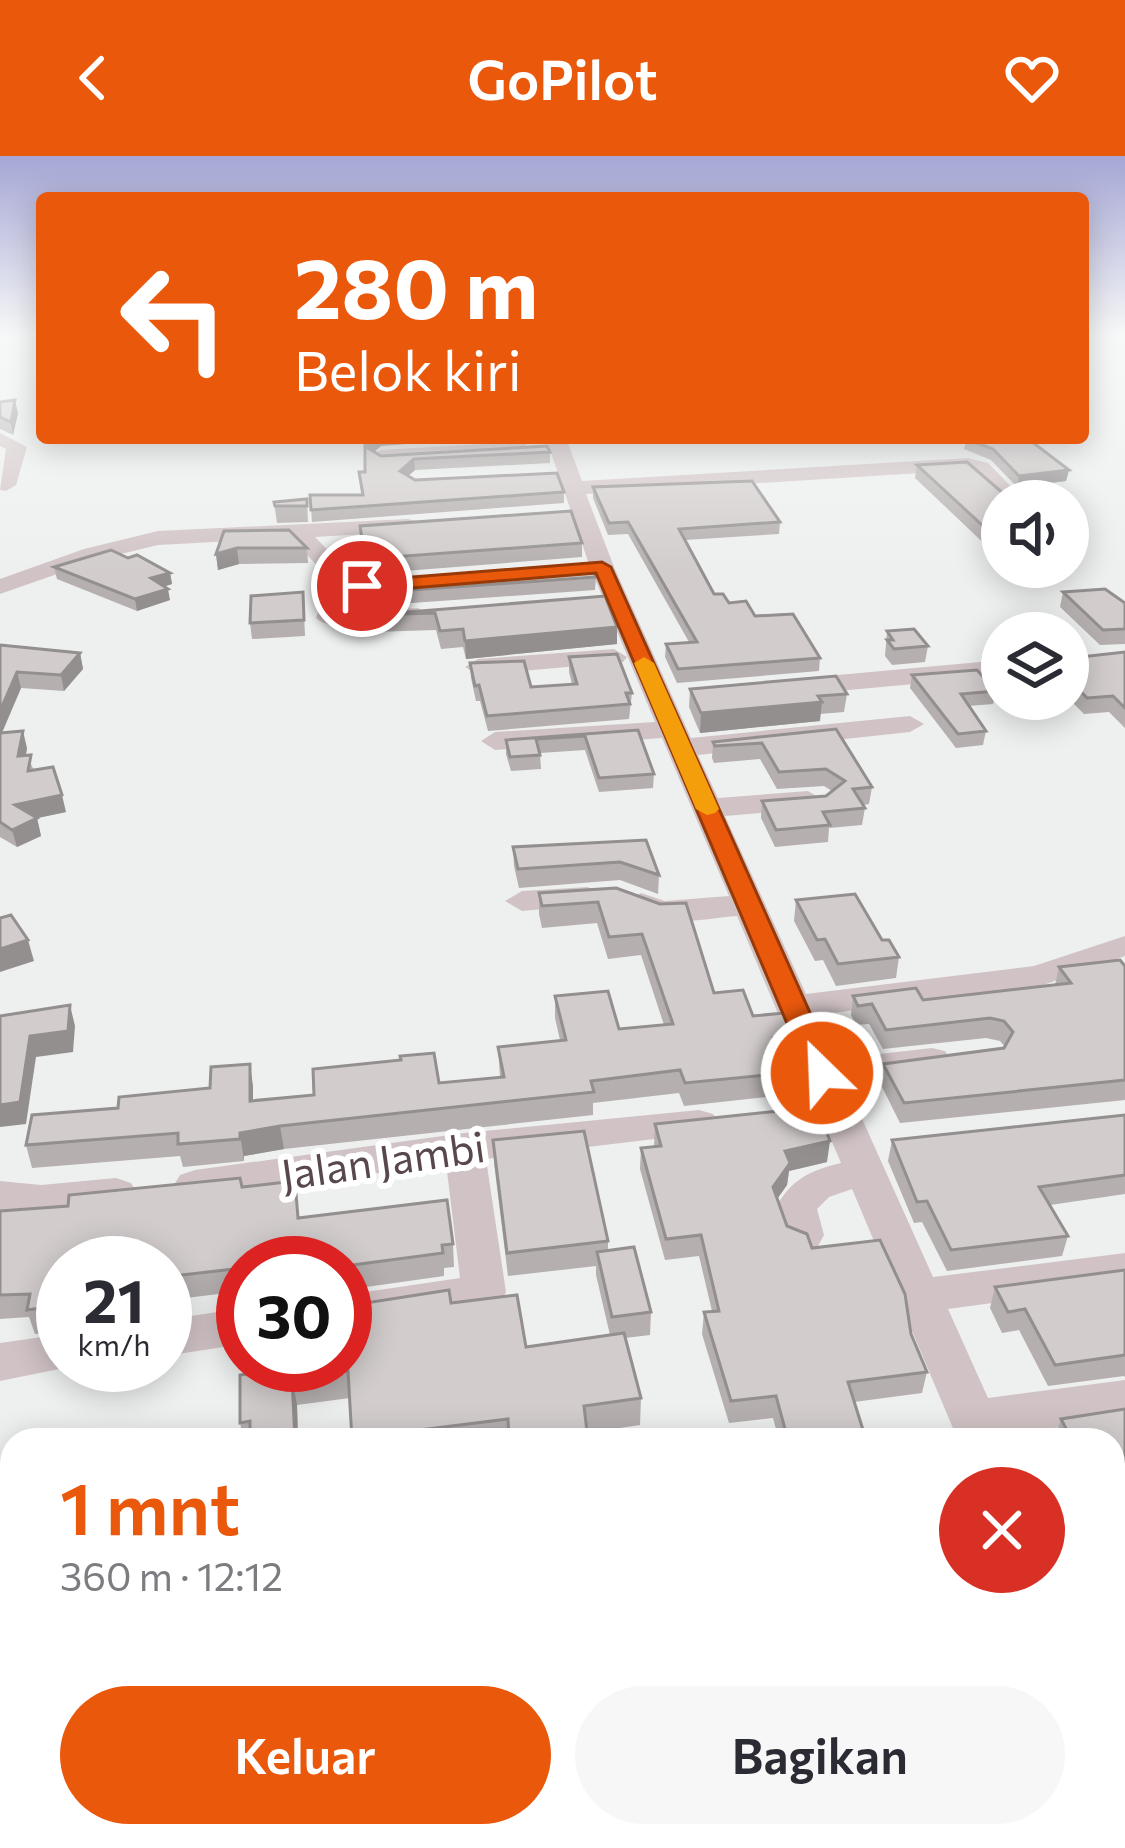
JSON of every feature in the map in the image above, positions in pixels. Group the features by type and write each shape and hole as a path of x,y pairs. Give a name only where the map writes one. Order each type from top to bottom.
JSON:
{"street":[{"path":"0,439 17,447 3,485 38,484"},
{"path":"381,456 686,498"},
{"path":"566,481 968,464 982,467 994,480"},
{"path":"566,481 605,601 674,717 707,808 977,1428"},
{"path":"0,587 92,554 181,535 299,534 441,524"},
{"path":"299,534 350,587 450,579"},
{"path":"334,599 328,618 333,621 455,612"},
{"path":"474,667 640,655"},
{"path":"776,688 981,670"},
{"path":"495,741 674,717 910,724"},
{"path":"707,808 824,799"},
{"path":"522,901 620,895 661,911 749,905"},
{"path":"793,1006 1035,977 1064,971 1103,949 1125,946"},
{"path":"791,1113 830,1090 963,1057"},
{"name":"Jalan Jambi","path":"0,1197 41,1200 254,1180 464,1147 744,1118"},
{"path":"803,1235 795,1211 801,1196 899,1141"},
{"path":"372,1308 484,1292 464,1147"},
{"path":"920,1296 1125,1269"},
{"path":"0,1362 36,1356"},
{"path":"987,1428 1125,1399"}],"building":[{"path":"365,444 381,456 547,446 550,452 414,459 400,471 415,480 557,473 564,492 311,510 310,495 363,495 359,472 365,472"},
{"path":"980,444 1035,444 1069,470 1019,476 993,449"},
{"path":"967,462 988,480 981,480 981,524 917,465"},
{"path":"752,481 780,522 679,529 714,594 723,594 729,603 746,601 755,616 793,614 820,658 678,669 666,644 697,642 628,522 609,523 593,487"},
{"path":"307,499 307,506 275,506 274,502"},
{"path":"571,511 582,543 365,559 360,526"},
{"path":"289,530 307,548 237,548 216,554 224,531"},
{"path":"111,550 128,558 137,555 170,573 151,578 168,589 135,599 54,567"},
{"path":"591,567 596,577 369,593 369,584"},
{"path":"1105,589 1125,603 1125,629 1103,630 1063,592"},
{"path":"303,592 304,620 250,623 251,596"},
{"path":"605,596 617,627 465,641 463,629 440,631 435,613 371,615"},
{"path":"914,629 928,646 894,649 887,640 893,640 887,631"},
{"path":"0,645 80,653 61,675 17,672 0,711"},
{"path":"1125,652 1125,708 1113,696 1089,698 1089,656"},
{"path":"617,654 632,693 626,693 630,704 487,716 470,663 524,661 531,687 577,684 569,657"},
{"path":"977,670 981,692 961,694 986,731 958,734 912,675"},
{"path":"836,676 847,694 818,696 822,702 701,713 690,689"},
{"path":"836,729 872,787 853,789 865,808 823,812 830,825 776,830 762,801 826,796 845,781 826,769 779,772 762,743 715,746 713,742"},
{"path":"638,730 654,774 599,778 585,736 536,739 540,755 510,757 506,740"},
{"path":"23,731 18,756 31,755 28,771 53,767 62,795 15,805 37,818 12,830 0,822 0,733"},
{"path":"646,840 659,875 620,862 518,869 513,847"},
{"path":"616,888 660,904 686,903 714,993 743,990 753,1016 784,1013 794,1035 773,1038 788,1073 685,1083 680,1070 591,1081 594,1092 280,1126 240,1133 240,1139 178,1144 178,1133 26,1145 32,1115 118,1108 119,1097 210,1088 211,1067 250,1064 250,1101 314,1095 313,1069 401,1060 400,1056 434,1053 439,1083 504,1077 498,1047 566,1040 555,996 608,991 619,1029 673,1024 642,934 609,937 598,902 542,906 539,893"},
{"path":"855,894 882,940 889,940 899,957 838,964 825,939 817,940 796,900"},
{"path":"11,915 28,940 0,949 0,918"},
{"path":"1120,960 1125,966 1125,1080 904,1103 883,1064 1004,1048 1013,1032 1004,1021 990,1018 886,1030 872,1004 858,1006 853,996 916,988 923,1000 1071,983 1059,967"},
{"path":"70,1005 68,1031 30,1036 20,1102 0,1105 0,1016"},
{"path":"817,1107 830,1141 785,1151 790,1163 773,1187 787,1226 807,1234 812,1248 880,1240 905,1294 911,1334 927,1372 848,1382 862,1428 785,1428 776,1396 731,1401 704,1312 719,1311 701,1235 666,1239 641,1148 661,1146 655,1124"},
{"path":"1125,1115 1125,1175 1039,1187 1068,1236 951,1250 927,1201 917,1202 892,1140"},
{"path":"584,1131 608,1241 507,1253 493,1140"},
{"path":"240,1178 242,1187 295,1181 298,1218 447,1200 453,1244 442,1245 443,1253 372,1262 372,1236 216,1236 216,1271 192,1274 192,1236 36,1236 36,1309 27,1310 30,1294 0,1295 0,1211 68,1206 69,1195"},
{"path":"634,1247 651,1312 612,1317 597,1252"},
{"path":"1125,1270 1125,1355 1055,1365 1025,1309 1008,1312 995,1287"},
{"path":"449,1290 451,1303 517,1295 526,1347 624,1333 641,1398 584,1406 587,1428 508,1428 508,1419 435,1428 351,1428 349,1392 372,1392 372,1302"},
{"path":"240,1392 293,1392 294,1428 250,1428 250,1421 240,1423"},
{"path":"1125,1409 1125,1428 1066,1428 1061,1419"}],"slow traffic":[{"path":"644,663 707,809"}],"route":[{"path":"362,586 602,567 822,1073"}]}
